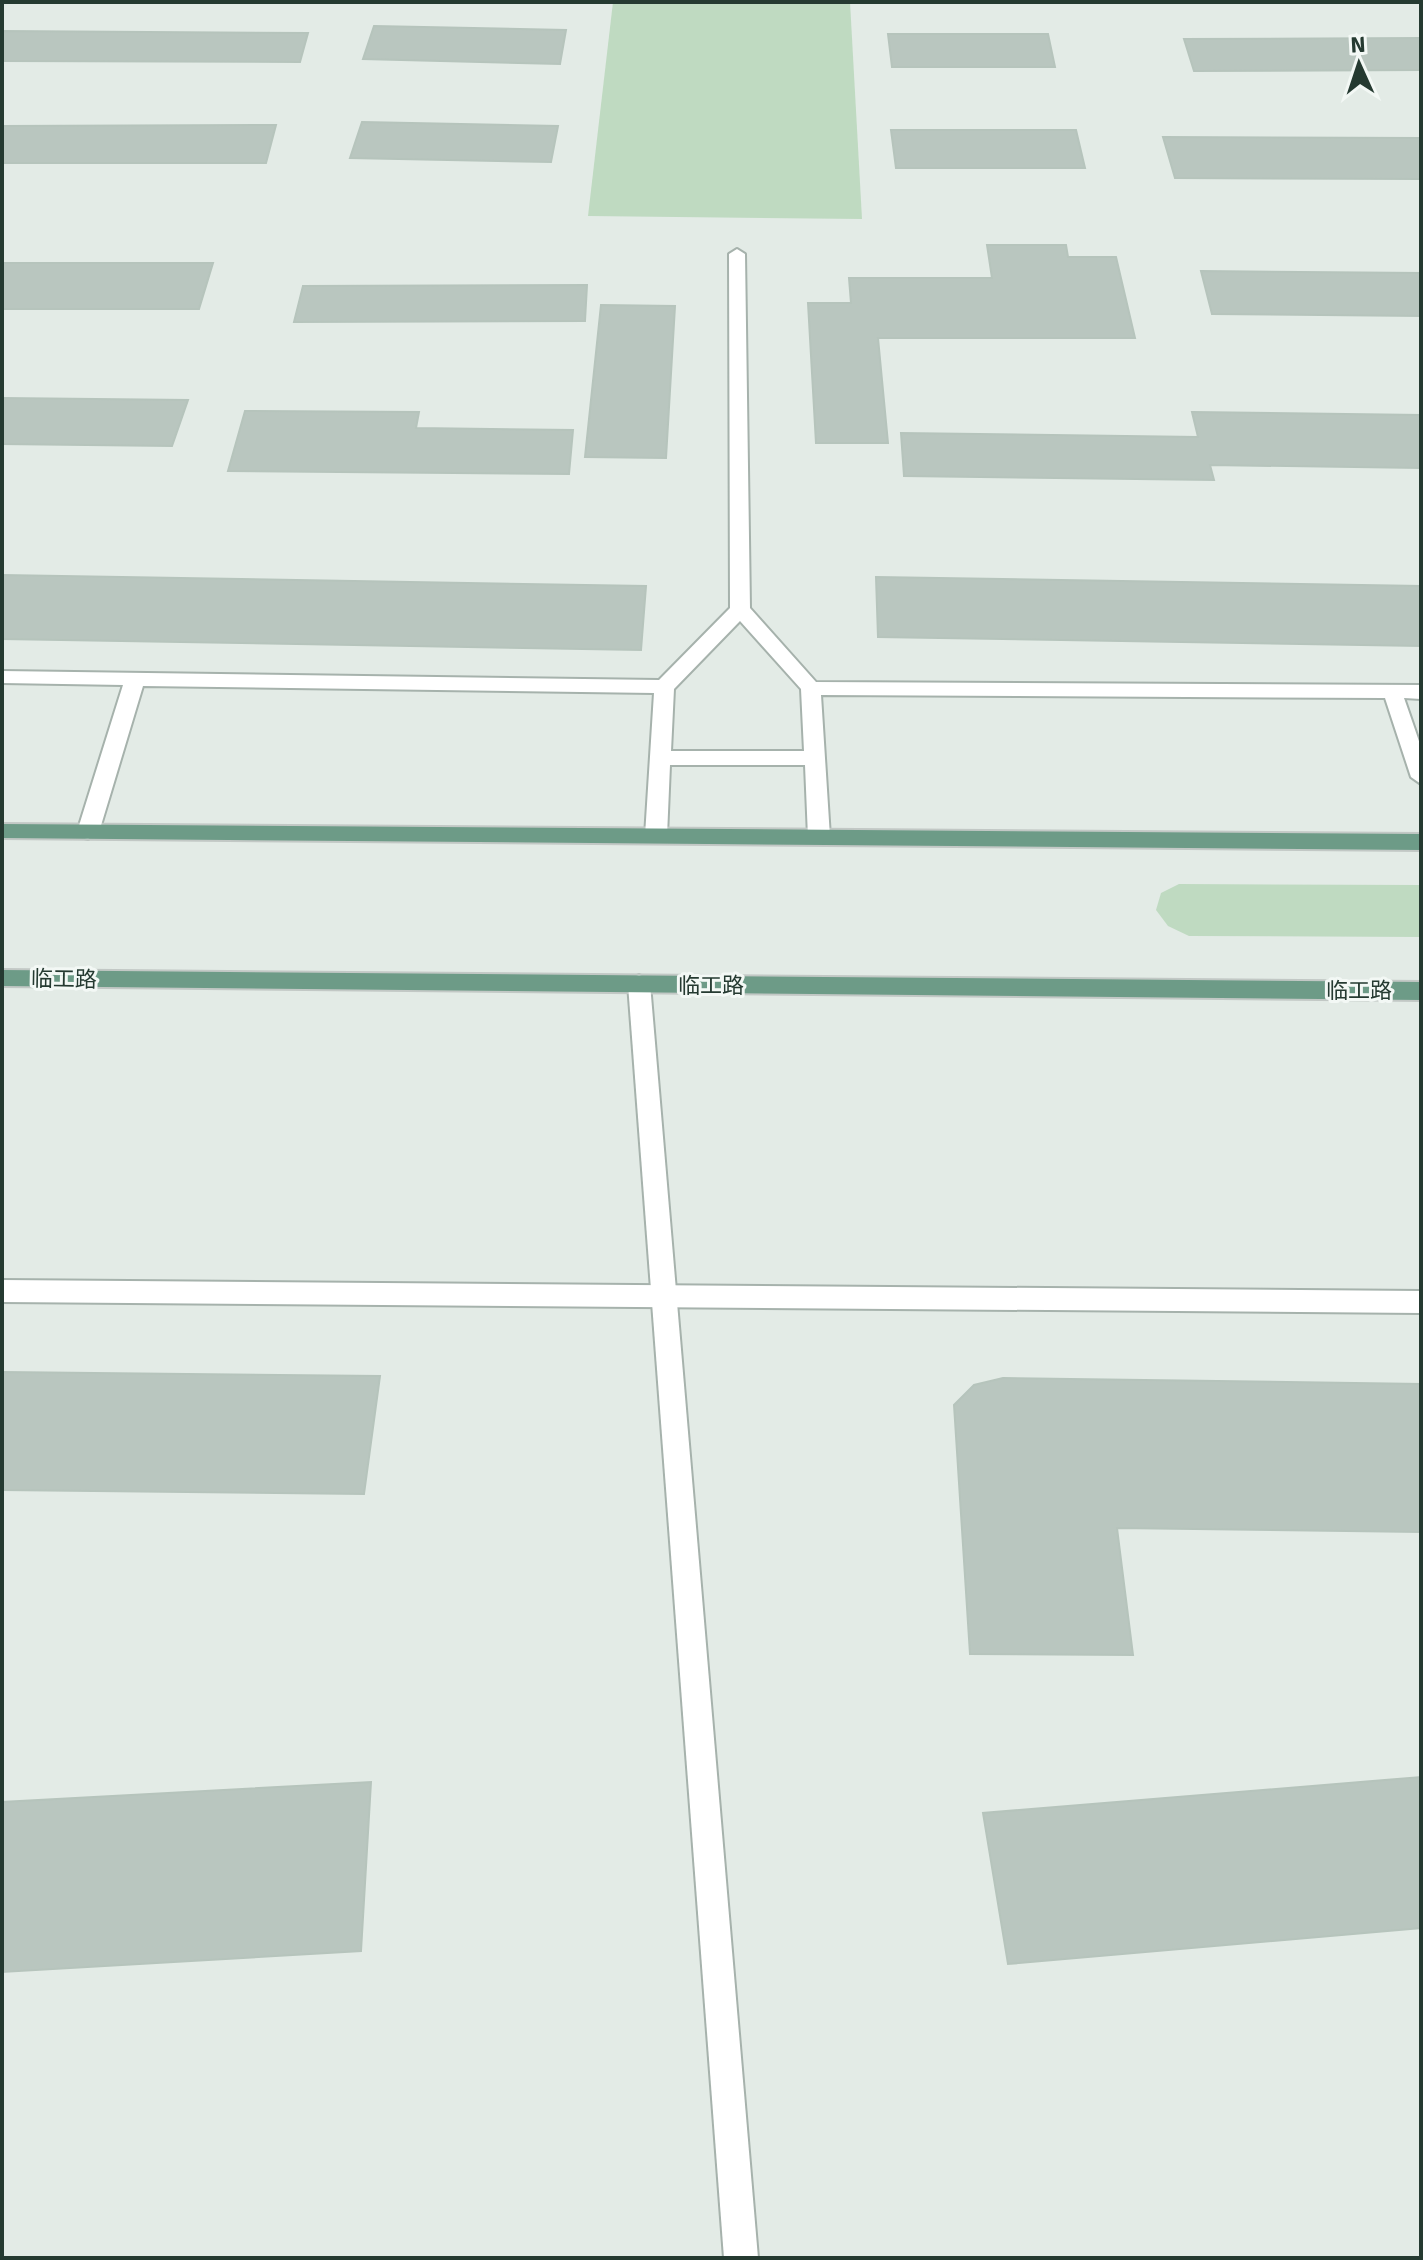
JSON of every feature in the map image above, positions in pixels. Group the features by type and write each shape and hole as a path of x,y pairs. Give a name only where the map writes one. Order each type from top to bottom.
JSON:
{"main road":[{"path":"2,831 1421,842"},
{"name":"临工路","path":"2,978 1421,991"}],"street":[{"path":"737,254 740,609 811,688 819,837"},
{"path":"656,836 664,687 740,609"},
{"path":"2,677 664,687"},
{"path":"88,832 135,679"},
{"path":"811,688 1421,692"},
{"path":"1392,691 1421,777"},
{"path":"660,758 815,758"},
{"path":"639,984 741,2258"},
{"path":"2,1291 1421,1302"}],"green space":[{"path":"613,2 850,2 862,219 588,216"},
{"path":"1179,884 1421,885 1421,937 1189,936 1168,926 1156,910 1161,893"}],"building":[{"path":"374,26 566,30 560,64 363,59"},
{"path":"2,31 308,33 300,62 2,61"},
{"path":"888,34 1048,34 1055,67 892,67"},
{"path":"1421,38 1421,70 1194,71 1184,39"},
{"path":"362,122 558,126 551,162 350,158"},
{"path":"276,125 266,163 2,163 2,126"},
{"path":"891,130 1076,130 1085,168 896,168"},
{"path":"1163,137 1421,138 1421,179 1175,178"},
{"path":"987,245 1066,245 1068,257 1116,257 1135,338 878,338 888,443 816,443 808,303 851,303 849,278 992,278"},
{"path":"2,263 213,263 199,309 2,309"},
{"path":"1201,271 1421,273 1421,316 1212,314"},
{"path":"587,285 585,321 294,322 303,286"},
{"path":"601,305 675,306 666,458 585,457"},
{"path":"2,398 188,400 172,446 2,444"},
{"path":"245,411 419,412 416,428 573,430 569,474 228,471"},
{"path":"1192,412 1421,415 1421,468 1210,465 1214,480 904,476 901,433 1198,437"},
{"path":"2,575 646,586 641,650 2,639"},
{"path":"876,577 1421,586 1421,646 878,637"},
{"path":"2,1372 380,1376 364,1494 2,1490"},
{"path":"1003,1378 1421,1384 1421,1532 1117,1528 1133,1655 970,1654 954,1405 974,1385"},
{"path":"1421,1777 1421,1928 1008,1964 983,1813"},
{"path":"371,1782 361,1951 2,1972 2,1802"}]}
